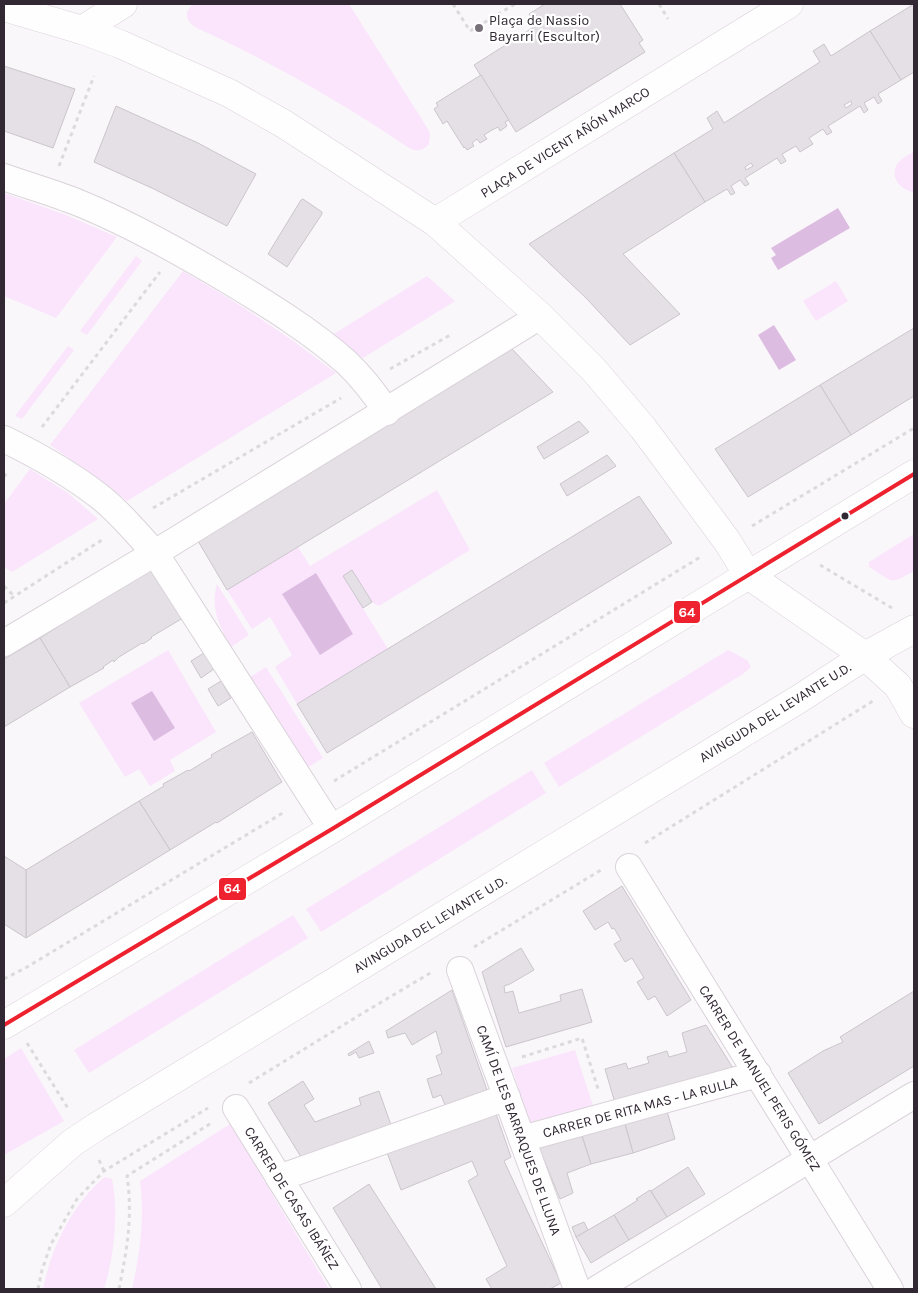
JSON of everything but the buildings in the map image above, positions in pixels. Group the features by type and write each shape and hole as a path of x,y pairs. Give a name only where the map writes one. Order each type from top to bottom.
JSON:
{"street":[{"path":"82,30 123,4"},
{"name":"PLAÇA DE VICENT AÑÓN MARCO","path":"435,222 789,4"},
{"name":"AVINGUDA DEL LEVANTE U.D.","path":"4,7 82,30 153,58 229,93 284,124 435,222 540,316 594,370 643,428 727,541 748,575 865,656"},
{"path":"4,177 49,192 124,224 177,250 254,296 320,341 347,363 387,412"},
{"path":"4,643 387,412 540,316"},
{"path":"14,444 66,473 100,497 155,553 332,829"},
{"path":"4,1025 332,829 914,474"},
{"name":"AVINGUDA DEL LEVANTE U.D.","path":"4,1203 72,1143 96,1127 799,699 865,656 913,630"},
{"path":"865,656 898,686 914,714"},
{"name":"CARRER DE MANUEL PERIS GÓMEZ","path":"625,860 890,1289"},
{"name":"CAMÍ DE LES BARRAQUES DE LLUNA","path":"456,963 577,1289"},
{"name":"CARRER DE RITA MAS - LA RULLA","path":"522,1139 758,1074"},
{"path":"597,1289 914,1095"},
{"path":"279,1178 506,1097"},
{"name":"CARRER DE CASAS IBÁÑEZ","path":"231,1100 348,1289"}],"path":[{"path":"454,4 470,31 515,4"},
{"path":"659,4 668,19"},
{"path":"49,192 94,76"},
{"path":"4,477 14,444 177,250"},
{"path":"4,603 127,523 458,331"},
{"path":"4,979 311,796 683,566 914,428"},
{"path":"801,543 812,560 899,612 913,630"},
{"path":"4,586 14,596"},
{"path":"119,1289 126,1255 130,1220 130,1196 126,1176 231,1100 363,1013 456,963 625,860 876,699"},
{"path":"495,1065 582,1038 606,1116"},
{"path":"26,1043 73,1117"},
{"path":"38,1289 42,1270 52,1244 68,1214 77,1199 104,1171 231,1100"},
{"path":"96,1156 104,1171"}],"shaded area":[{"path":"193,4 349,4 428,129 430,134 429,144 420,150 409,148 305,84 197,28 190,23 187,17 188,11"},
{"path":"914,152 914,192 901,186 897,182 894,173 899,161"},
{"path":"4,193 66,215 117,237 56,318 4,296"},
{"path":"838,208 850,228 778,270 771,258 776,255 771,248"},
{"path":"136,256 142,261 87,335 80,331"},
{"path":"183,271 261,319 336,373 127,501 50,445"},
{"path":"427,276 455,301 363,358 332,335"},
{"path":"836,281 848,301 816,321 803,301"},
{"path":"774,325 796,360 779,370 758,335"},
{"path":"68,346 74,350 22,419 15,416"},
{"path":"30,469 68,493 98,519 12,572 4,567 4,504"},
{"path":"437,490 470,550 379,606 372,602 352,570 343,576 388,649 297,704 275,667 292,655 270,617 252,629 227,590 298,547 310,566"},
{"path":"914,534 914,571 900,579 891,580 869,567 869,562"},
{"path":"316,573 353,634 320,655 282,594"},
{"path":"217,584 249,635 231,647 223,632 215,609"},
{"path":"168,650 216,732 170,760 175,771 150,786 139,769 125,777 79,703"},
{"path":"728,650 747,660 751,667 743,674 559,787 544,763"},
{"path":"266,667 323,758 307,768 250,677"},
{"path":"152,691 175,728 154,741 131,703"},
{"path":"532,770 546,793 321,932 306,909"},
{"path":"293,915 308,938 89,1073 74,1050"},
{"path":"21,1048 64,1121 4,1155 4,1059"},
{"path":"575,1050 594,1109 531,1127 512,1068"},
{"path":"230,1124 329,1289 132,1289 141,1235 140,1181"},
{"path":"105,1177 112,1179 115,1220 113,1249 104,1289 43,1289 51,1258 73,1213 93,1188"}],"transit line":[{"name":"64","path":"4,1025 332,829 914,474"}],"place":[{"name":"Plaça de Nassio Bayarri (Escultor)","path":"479,28"}]}
